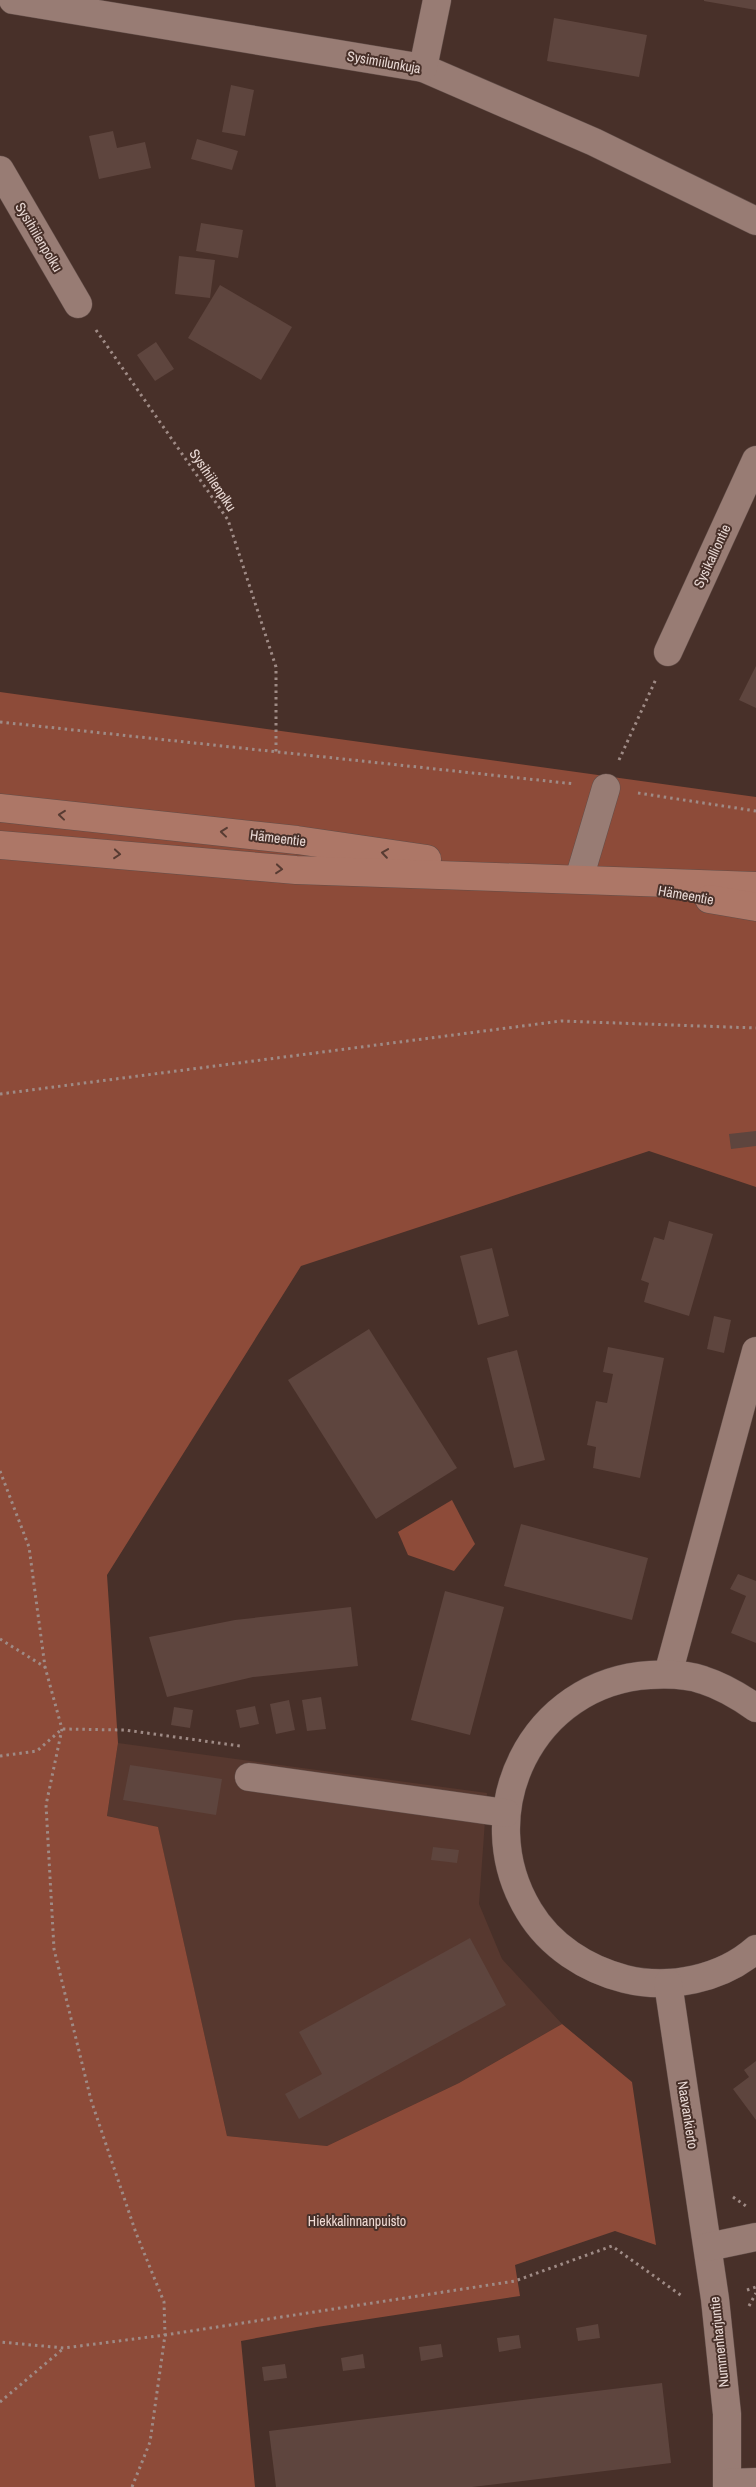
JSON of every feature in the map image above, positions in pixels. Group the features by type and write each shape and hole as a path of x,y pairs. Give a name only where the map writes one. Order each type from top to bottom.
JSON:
{"main road":[{"name":"Hämeentie","path":"0,808 297,840 567,879"},
{"name":"Hämeentie","path":"0,845 296,870 756,886"},
{"name":"Hämeentie","path":"616,882 756,907"}],"street":[{"name":"Sysimiilunkuja","path":"13,0 423,68 594,142 756,220"},
{"path":"423,68 437,0"},
{"name":"Sysihiilenpolku","path":"0,170 78,304"},
{"name":"Sysikalliontie","path":"668,652 756,460"},
{"path":"567,879 606,788"},
{"path":"668,1674 756,1351"},
{"path":"756,1708 732,1691 702,1679 668,1674 634,1676 608,1683 583,1694 556,1713 531,1743 515,1772 506,1813 506,1841 510,1870 520,1895 536,1923 556,1944 583,1964 609,1975 636,1982 668,1983 690,1980 722,1970 756,1949"},
{"path":"249,1778 506,1813"},
{"name":"Naavankierto","path":"668,1983 708,2247"},
{"path":"708,2247 756,2237"},
{"name":"Nummenharjuntie","path":"708,2247 727,2414 727,2485"},
{"path":"727,2485 756,2482"}],"path":[{"name":"Sysihiilenplku","path":"78,304 228,520 276,667 276,752"},
{"path":"606,788 668,652"},
{"path":"0,722 606,788 756,811"},
{"path":"0,1094 561,1021 756,1028"},
{"path":"0,1471 29,1547 45,1667 62,1729 46,1805 54,1949 90,2100 136,2233 164,2302 165,2334 150,2442 132,2487"},
{"path":"0,1639 45,1667"},
{"path":"0,2342 64,2348 515,2281 612,2246 682,2296 714,2299"},
{"path":"0,2402 64,2348"}],"shaded area":[{"path":"118,1743 487,1793 479,1904 502,1959 562,2024 459,2083 327,2146 227,2136 158,1828 107,1816"}],"green space":[{"name":"Hiekkalinnanpuisto","path":"0,692 756,797 756,1187 649,1151 301,1266 107,1575 118,1743 107,1816 158,1827 227,2136 327,2146 459,2083 562,2024 632,2082 656,2245 615,2231 515,2265 520,2296 317,2327 241,2341 255,2487 0,2487"},
{"path":"452,1500 475,1544 454,1571 408,1555 398,1532"}],"building":[{"path":"756,0 756,10 704,1"},
{"path":"554,18 647,35 639,77 547,61"},
{"path":"231,85 254,90 245,136 222,132"},
{"path":"113,131 117,148 145,142 151,168 99,179 89,136"},
{"path":"197,139 238,151 232,170 191,159"},
{"path":"201,223 243,230 238,258 196,251"},
{"path":"179,256 215,260 210,298 175,294"},
{"path":"220,285 292,327 261,380 188,338"},
{"path":"156,342 174,369 155,381 137,355"},
{"path":"756,666 756,708 739,700"},
{"path":"756,1131 756,1146 731,1149 729,1134"},
{"path":"669,1221 713,1234 689,1316 644,1302 649,1283 641,1280 654,1237 664,1240"},
{"path":"492,1248 509,1316 478,1325 460,1256"},
{"path":"714,1316 731,1320 724,1353 707,1349"},
{"path":"369,1329 457,1468 376,1519 288,1380"},
{"path":"608,1347 664,1358 640,1478 593,1468 596,1447 587,1445 596,1401 607,1403 613,1374 603,1372"},
{"path":"517,1350 545,1460 514,1468 487,1358"},
{"path":"521,1524 648,1558 632,1620 504,1586"},
{"path":"738,1574 756,1581 756,1643 731,1633 746,1596 730,1589"},
{"path":"445,1591 504,1607 470,1735 411,1720"},
{"path":"351,1607 358,1666 253,1677 167,1697 149,1637 235,1620"},
{"path":"321,1697 326,1729 307,1731 302,1700"},
{"path":"289,1700 295,1730 276,1734 270,1704"},
{"path":"255,1706 259,1724 240,1728 236,1710"},
{"path":"174,1707 193,1710 190,1728 171,1725"},
{"path":"130,1765 222,1779 216,1815 123,1800"},
{"path":"433,1847 459,1850 457,1863 431,1860"},
{"path":"470,1938 506,2005 299,2119 285,2094 322,2074 299,2032"},
{"path":"756,2061 756,2120 733,2089 749,2077 744,2070"},
{"path":"598,2324 600,2338 578,2341 576,2328"},
{"path":"519,2335 521,2348 499,2352 497,2338"},
{"path":"441,2344 443,2357 421,2361 419,2347"},
{"path":"363,2354 365,2368 343,2371 341,2358"},
{"path":"285,2364 287,2378 264,2381 262,2367"},
{"path":"662,2383 671,2463 472,2487 276,2487 269,2431"}]}
